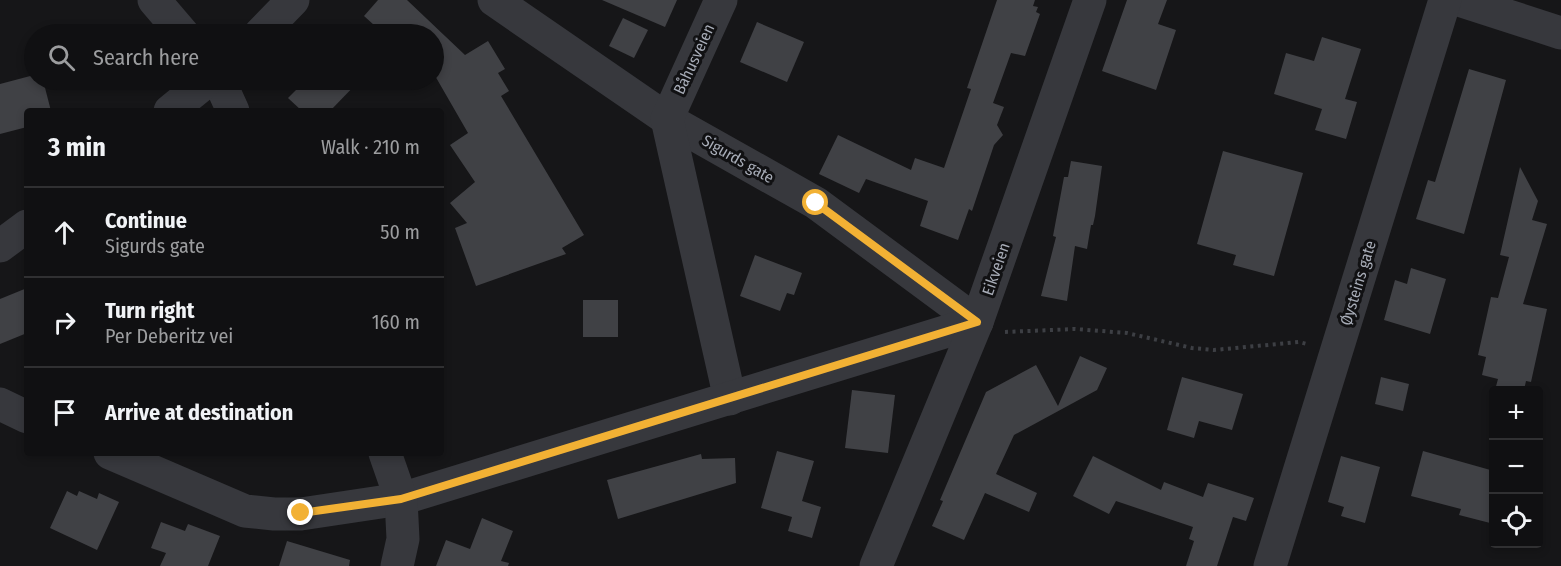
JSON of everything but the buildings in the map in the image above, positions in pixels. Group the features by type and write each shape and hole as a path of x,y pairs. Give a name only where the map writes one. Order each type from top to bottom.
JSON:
{"street":[{"path":"154,0 174,24"},
{"path":"270,24 293,0"},
{"name":"Sigurds gate","path":"494,0 667,119 816,203 986,327"},
{"name":"Båhusveien","path":"667,119 722,0"},
{"name":"Eikveien","path":"876,566 986,327 1090,0"},
{"name":"Øysteins gate","path":"1270,566 1444,0"},
{"path":"1459,0 1561,33"},
{"path":"174,108 196,90"},
{"path":"224,90 232,108"},
{"path":"667,119 730,399"},
{"path":"0,246 24,227"},
{"path":"117,456 245,511 274,514 301,513 401,499 730,399 986,327"},
{"path":"0,404 24,416"},
{"path":"386,456 401,499 403,539 397,566"}],"path":[{"path":"986,327 1127,333 1192,348 1214,350 1299,342 1336,351"}],"route":[{"path":"301,513 401,499 977,322 816,203"}]}
